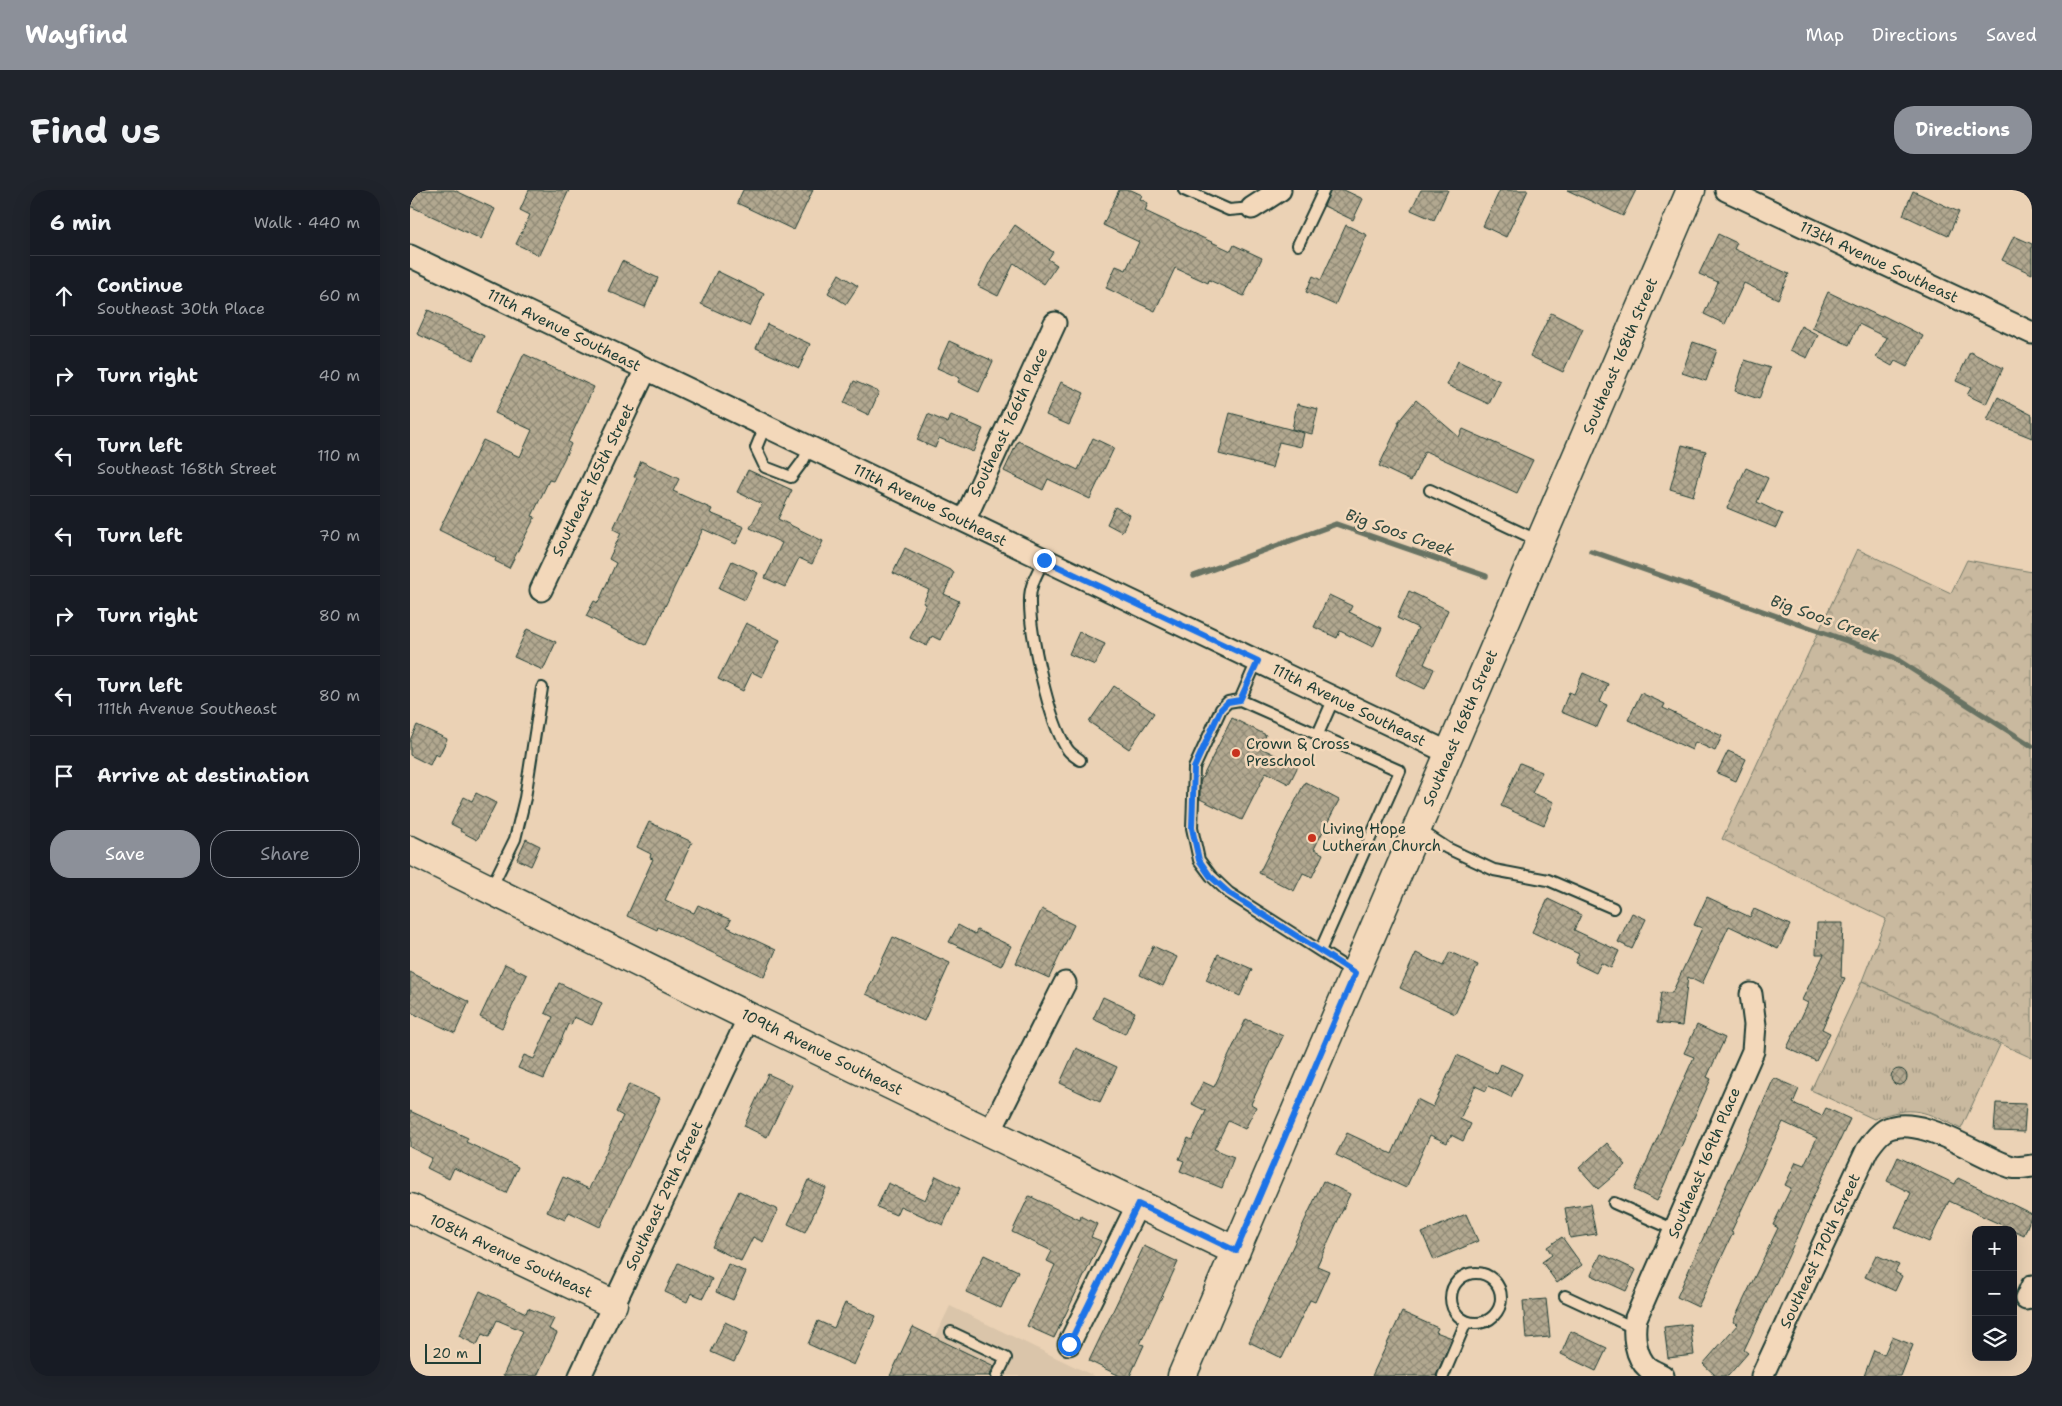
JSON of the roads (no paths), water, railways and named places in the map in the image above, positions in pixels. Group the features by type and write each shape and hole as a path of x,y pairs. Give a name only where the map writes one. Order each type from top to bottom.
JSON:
{"street":[{"path":"1252,208 1280,190"},
{"name":"Southeast 168th Street","path":"1182,1376 1691,190"},
{"name":"113th Avenue Southeast","path":"1726,190 2032,333"},
{"name":"111th Avenue Southeast","path":"410,256 1449,753"},
{"name":"Southeast 166th Place","path":"964,521 1055,323"},
{"name":"Southeast 165th Street","path":"541,590 646,369"},
{"name":"109th Avenue Southeast","path":"410,850 750,1017 1236,1251"},
{"path":"990,1132 1064,983"},
{"name":"Southeast 169th Place","path":"1634,1328 1636,1318 1753,1051 1755,1026 1750,994"},
{"name":"Southeast 29th Street","path":"580,1376 750,1017"},
{"name":"Southeast 170th Street","path":"1762,1376 1867,1150 1875,1138 1885,1130 1895,1126 1906,1125 1929,1130 2011,1167 2032,1166"},
{"path":"1069,1344 1138,1204"},
{"name":"108th Avenue Southeast","path":"410,1208 613,1304"},
{"path":"1634,1328 1637,1349 1641,1358 1648,1368 1663,1376"}],"lane":[{"path":"1184,190 1229,210 1252,208"},
{"path":"1298,245 1324,190"},
{"path":"765,426 756,448 765,467 791,476 810,447"},
{"path":"1430,490 1540,541"},
{"path":"1044,560 1032,583 1033,635 1042,676 1057,726 1068,751 1080,760"},
{"path":"1240,700 1258,661"},
{"path":"491,889 515,839 525,798 542,688"},
{"path":"1318,734 1334,698"},
{"path":"1320,951 1400,771 1240,700 1228,702 1221,709 1194,768 1192,828 1199,860 1210,876 1229,893 1320,951 1355,973"},
{"path":"1417,828 1447,848 1494,870 1548,880 1613,908"},
{"path":"1614,1203 1675,1230"},
{"path":"1475,1273 1485,1274 1494,1280 1499,1288 1501,1298 1499,1308 1494,1316 1485,1322 1476,1324 1466,1322 1458,1317 1452,1308 1450,1299 1452,1289 1457,1280 1466,1275 1475,1273"},
{"path":"1565,1296 1634,1328"},
{"path":"1443,1376 1466,1322"},
{"path":"951,1332 1006,1358 997,1376"}],"waterway":[{"name":"Big Soos Creek","path":"1194,576 1336,524 1486,576"},
{"name":"Big Soos Creek","path":"1591,551 1893,657 2032,746"}],"place":[{"name":"Crown & Cross Preschool","path":"1236,753"},
{"name":"Living Hope Lutheran Church","path":"1312,838"}]}
